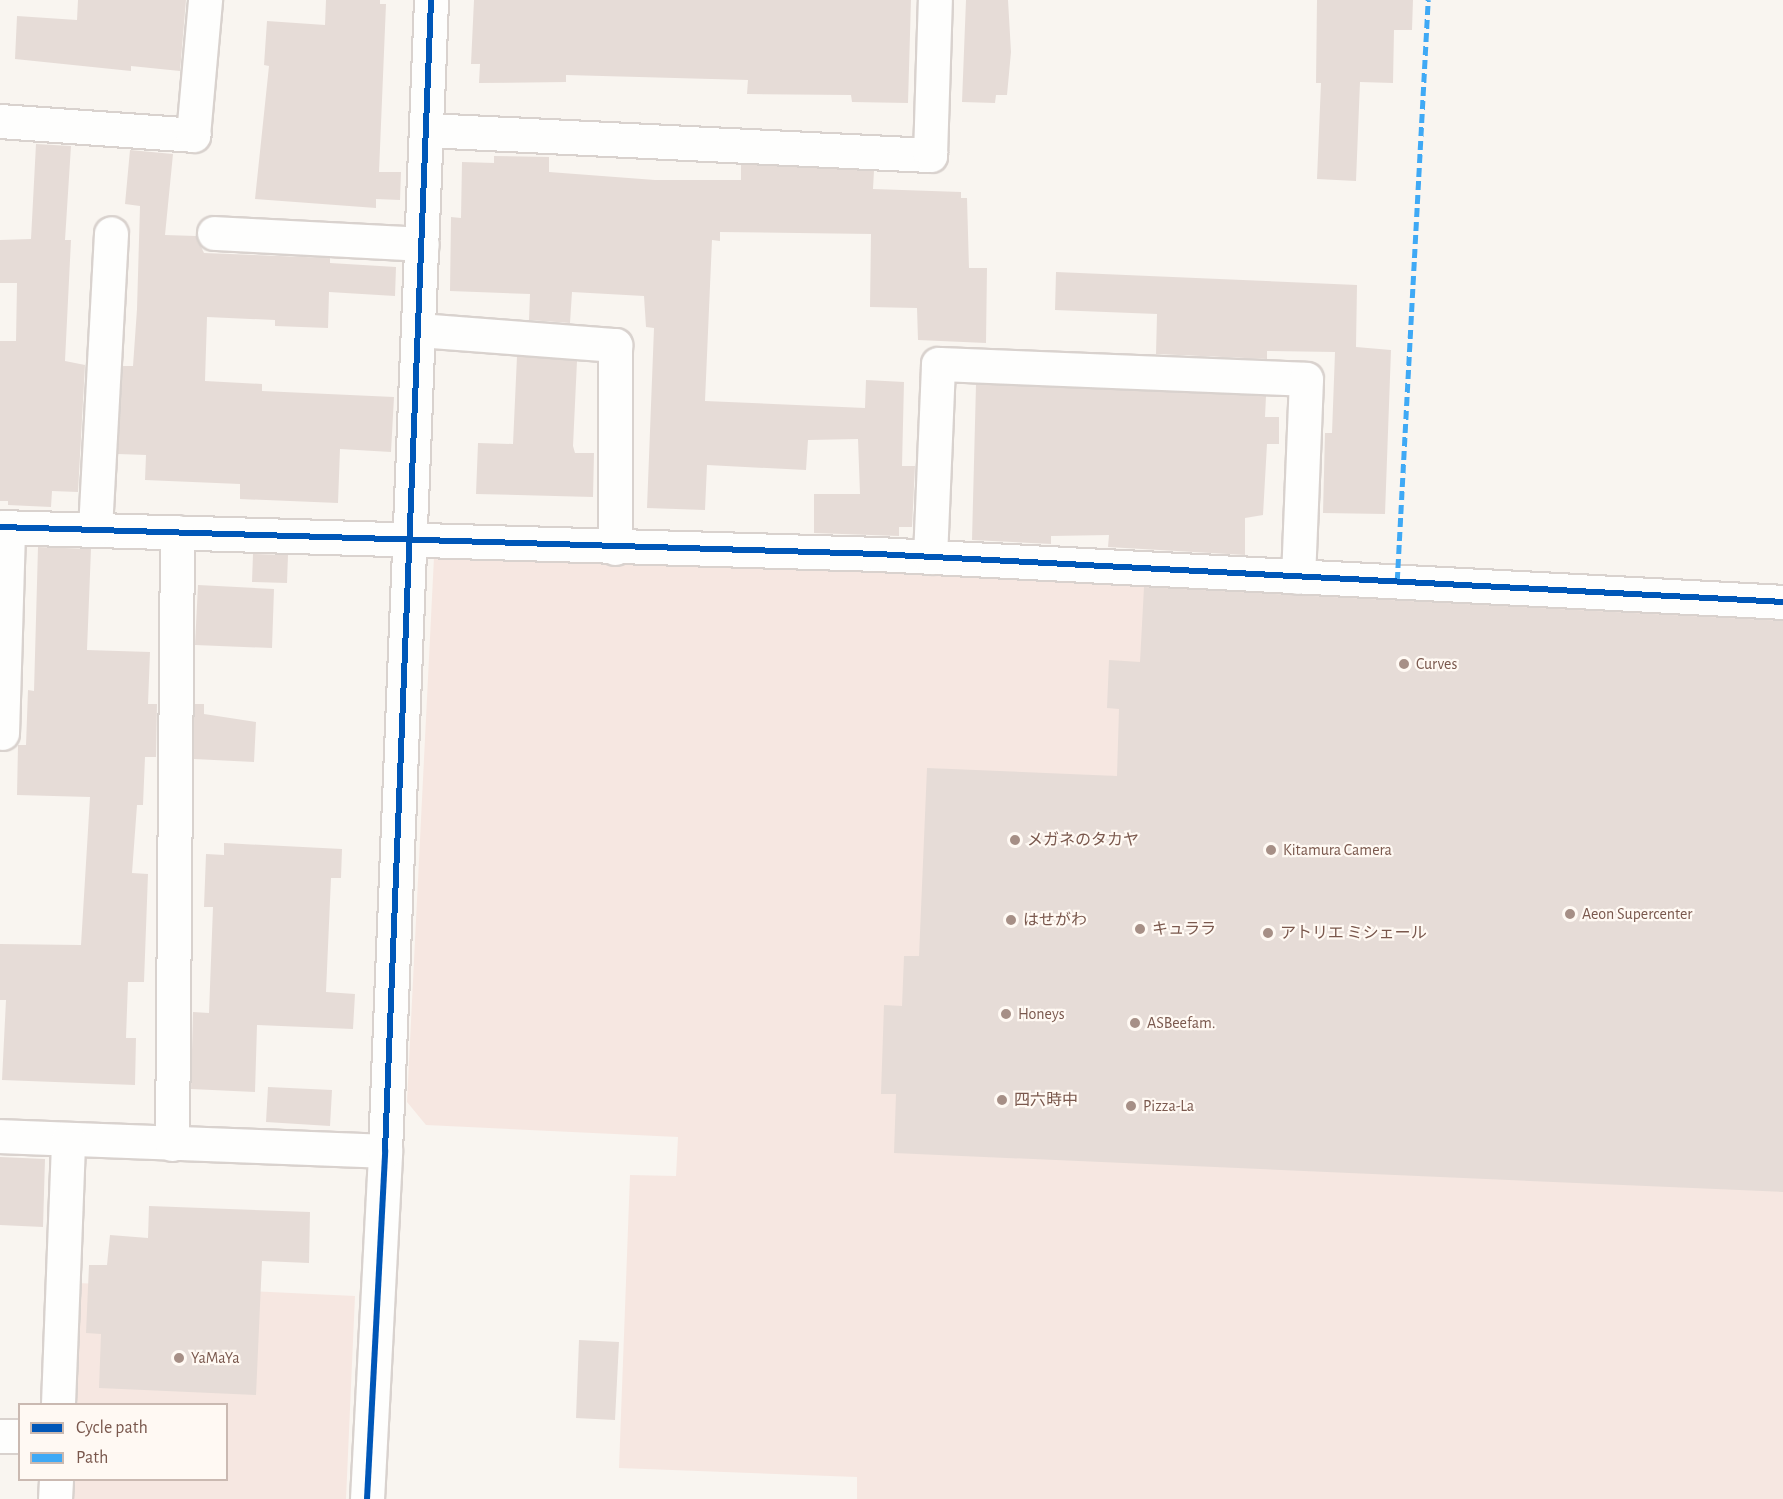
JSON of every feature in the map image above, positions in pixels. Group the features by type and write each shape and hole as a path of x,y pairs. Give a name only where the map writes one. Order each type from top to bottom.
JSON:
{"street":[{"path":"0,121 193,135 205,0"},
{"path":"367,1499 385,1151 431,0"},
{"path":"427,130 930,155 935,0"},
{"path":"95,529 111,233"},
{"path":"214,233 422,244"},
{"path":"419,330 615,345 615,548"},
{"path":"930,557 938,363 1306,379 1298,577"},
{"path":"2,733 4,527 408,542 930,557 1783,602"},
{"path":"172,1144 177,532"},
{"path":"0,1136 385,1151"},
{"path":"58,1403 68,1139"},
{"path":"0,1436 18,1436"},
{"path":"55,1499 56,1481"}],"shaded area":[{"path":"482,552 1783,614 1783,1499 857,1499 857,1477 619,1468 630,1175 676,1176 678,1137 426,1125 407,1102 434,557"},
{"path":"78,1283 355,1296 346,1499 68,1499 69,1481 228,1481 228,1403 72,1403"}],"building":[{"path":"78,0 186,0 180,71 131,66 131,71 15,59 17,16 77,20"},
{"path":"326,0 380,0 380,4 386,4 379,172 401,172 400,200 376,199 376,208 255,199 269,66 264,65 267,21 325,25"},
{"path":"474,0 911,0 908,103 852,102 851,95 747,94 748,80 566,75 566,82 479,83 480,64 471,64"},
{"path":"966,0 1008,0 1011,52 1007,95 996,95 995,103 962,102"},
{"path":"1317,0 1413,0 1412,30 1394,30 1393,83 1360,82 1356,181 1317,179 1321,83 1316,83"},
{"path":"36,144 71,146 65,240 71,240 65,361 85,365 78,492 52,491 51,507 8,505 8,501 0,501 0,341 16,341 17,283 0,283 0,240 31,239"},
{"path":"130,150 173,154 165,235 196,236 204,253 330,258 330,263 396,267 395,296 329,292 328,328 275,326 275,320 207,317 205,381 262,384 262,391 394,397 391,452 340,449 338,503 240,499 240,484 145,480 146,455 118,454 123,366 133,366 137,309 140,206 125,204"},
{"path":"494,156 549,157 549,172 655,180 741,180 741,164 874,171 873,189 961,192 961,198 967,198 969,268 987,268 986,343 918,340 917,308 870,307 871,234 720,232 720,241 712,240 705,401 865,408 866,380 904,382 902,466 915,466 912,527 899,527 899,536 814,533 814,494 860,494 858,439 808,440 806,470 707,465 705,510 647,508 654,328 646,327 644,296 572,292 570,323 529,320 530,294 450,291 451,217 461,218 462,162 494,163"},
{"path":"1056,272 1357,285 1356,347 1391,350 1385,514 1323,513 1325,433 1332,433 1335,352 1267,351 1267,359 1156,354 1157,314 1055,310"},
{"path":"517,356 577,361 573,446 575,453 594,453 593,497 476,494 478,443 513,444"},
{"path":"976,384 1266,396 1265,417 1279,417 1279,444 1267,444 1263,515 1245,518 1245,555 1108,547 1109,535 1051,536 1051,544 972,540"},
{"path":"38,547 91,549 87,650 150,652 148,704 157,704 156,757 145,757 143,805 137,805 132,873 148,874 144,982 128,982 126,1038 136,1038 135,1085 2,1080 6,1000 0,1000 0,944 81,945 90,797 17,795 18,745 26,745 28,690 34,691"},
{"path":"253,554 288,555 287,583 252,582"},
{"path":"198,585 274,589 272,648 195,645"},
{"path":"1144,587 1783,621 1783,1192 894,1153 896,1094 881,1094 884,1005 902,1006 904,956 919,956 927,768 1117,776 1119,709 1107,708 1109,660 1140,662"},
{"path":"194,704 204,704 204,714 256,722 254,762 194,759"},
{"path":"224,843 342,849 341,878 331,878 326,992 355,994 353,1029 257,1025 255,1092 191,1089 193,1012 209,1013 213,907 204,907 206,854 224,855"},
{"path":"268,1087 332,1090 330,1126 266,1122"},
{"path":"0,1157 45,1159 43,1227 0,1225"},
{"path":"149,1206 310,1212 309,1263 262,1261 256,1395 99,1388 101,1334 86,1333 89,1265 107,1265 110,1235 148,1238"},
{"path":"579,1340 619,1342 615,1420 576,1418"}],"marked path":[{"path":"1397,581 1428,0"}],"cycle path":[{"path":"367,1499 385,1151 431,0"},
{"path":"0,527 877,554 1783,602"}],"place":[{"name":"Curves","path":"1404,664"},
{"name":"メガネのタカヤ","path":"1015,840"},
{"name":"Kitamura Camera","path":"1271,850"},
{"name":"Aeon Supercenter","path":"1570,914"},
{"name":"はせがわ","path":"1011,920"},
{"name":"キュララ","path":"1140,929"},
{"name":"アトリエ ミシェール","path":"1268,933"},
{"name":"Honeys","path":"1006,1014"},
{"name":"ASBeefam.","path":"1135,1023"},
{"name":"四六時中","path":"1002,1100"},
{"name":"Pizza-La","path":"1131,1106"},
{"name":"YaMaYa","path":"179,1358"}]}
